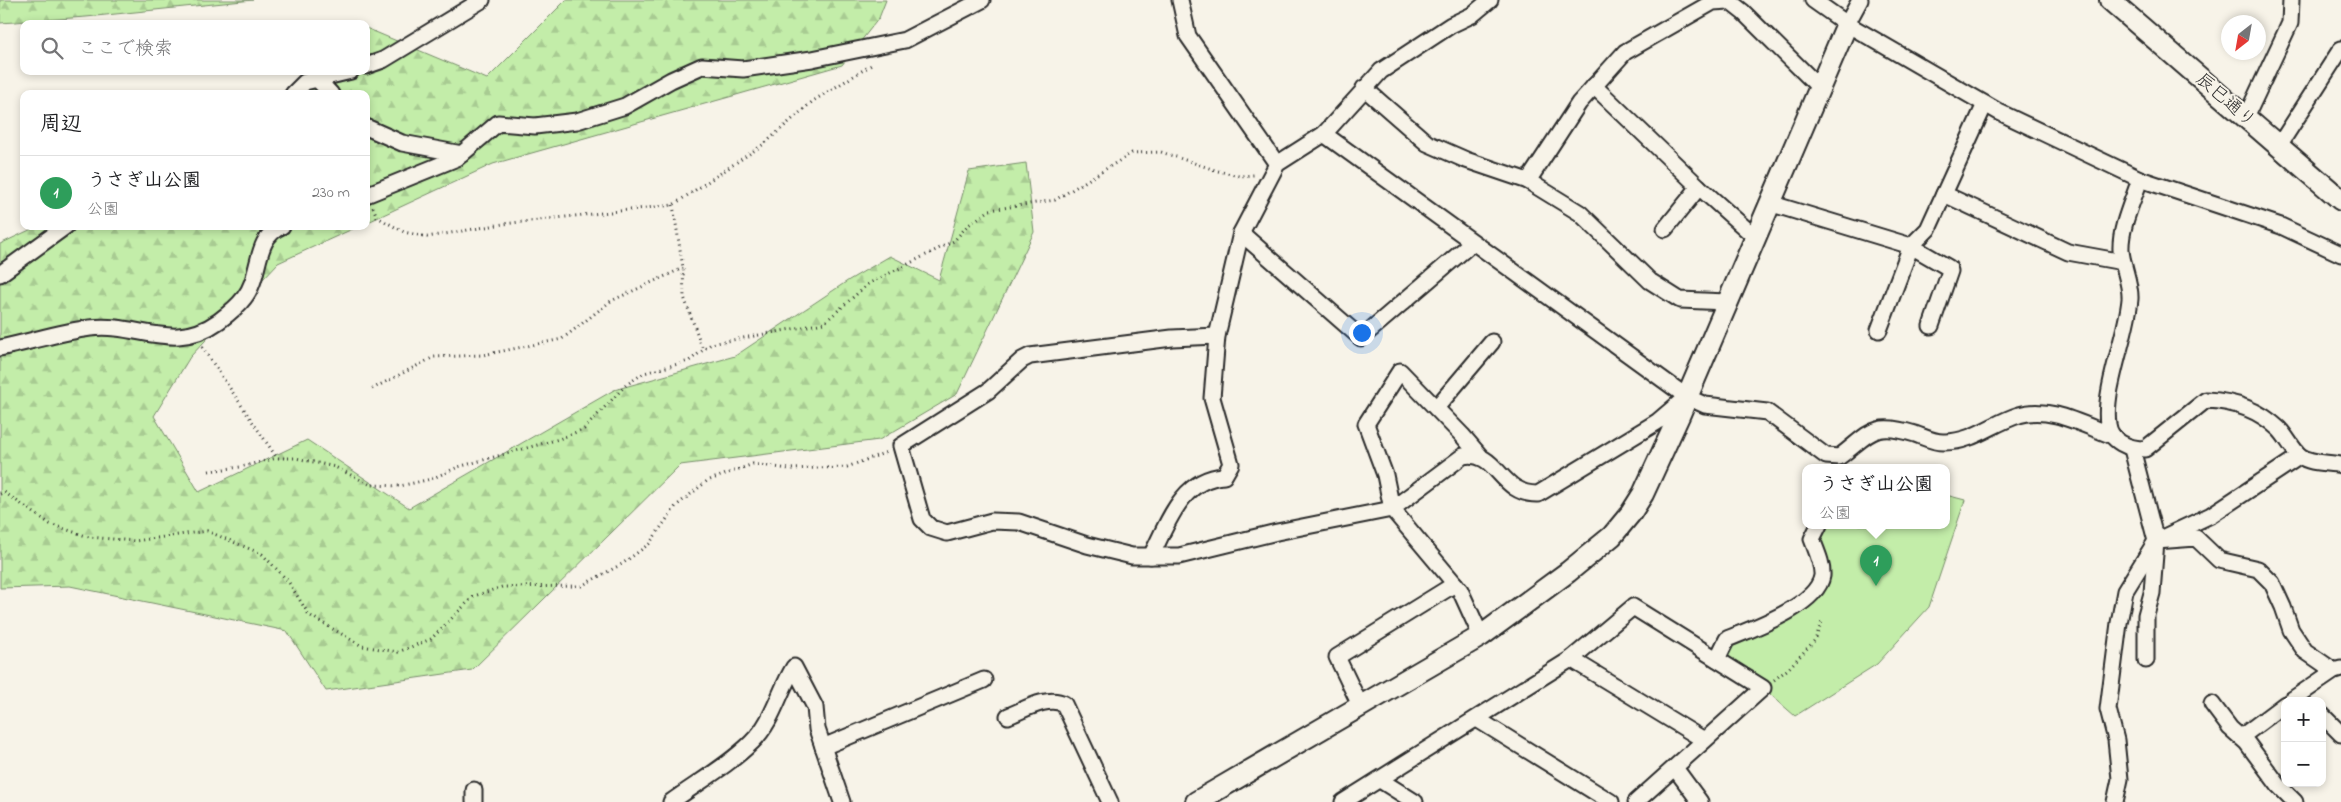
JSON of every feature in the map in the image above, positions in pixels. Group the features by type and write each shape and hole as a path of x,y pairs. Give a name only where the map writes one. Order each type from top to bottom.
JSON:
{"street":[{"path":"370,65 383,60 482,0"},
{"path":"370,194 462,154 498,123 535,126 577,121 625,106 702,66 743,68 812,59 905,40 982,0"},
{"path":"1180,0 1188,36 1277,164"},
{"path":"1151,556 1184,494 1210,477 1224,476 1231,464 1212,398 1217,336 1241,234 1277,164 1324,134 1380,72 1451,25 1472,15 1490,0"},
{"path":"1813,0 1847,24 1985,104 2140,179 2280,226 2341,254"},
{"path":"1196,802 1481,636 1568,572 1612,536 1632,513 1643,494 1687,397 1847,24 1860,0"},
{"name":"辰巳通り","path":"2110,0 2341,200"},
{"path":"2246,119 2290,24 2290,0"},
{"path":"1528,181 1579,103 1625,52 1713,2 1729,1 1743,12 1820,88"},
{"path":"2278,147 2341,49"},
{"path":"297,90 305,82 336,75"},
{"path":"318,80 327,90"},
{"path":"1594,86 1698,187 1755,237"},
{"path":"1364,88 1427,143 1466,160 1528,181 1580,213 1650,281 1680,300 1727,302"},
{"path":"1879,330 1911,246 1928,229 1985,104"},
{"path":"370,129 402,142 462,154"},
{"path":"1324,134 1687,397 1705,405 1766,412 1826,456 1840,462 1870,431 1897,428 1943,443 1964,440 2019,414 2042,412 2113,436"},
{"path":"2140,179 2124,230 2121,248 2130,298 2110,398 2108,424 2113,436 2123,446 2132,449 2145,449 2206,400 2238,404 2263,417 2278,429 2300,456 2310,461 2339,460"},
{"path":"1665,229 1698,187"},
{"path":"1944,194 2068,252 2123,262"},
{"path":"1769,203 1911,246 1949,268 1950,271 1931,326"},
{"path":"0,274 60,230"},
{"path":"0,348 89,328 113,327 171,338 194,335 219,321 245,297 264,241 272,230"},
{"path":"1241,234 1361,338 1472,243"},
{"path":"1217,336 1172,338 1030,356 1022,360 988,391 901,446 922,519 931,528 947,533 992,521 1019,522 1087,545 1132,556 1179,556 1277,532 1392,509 1463,456 1480,456"},
{"path":"1436,408 1492,342"},
{"path":"1481,636 1455,584 1392,509 1385,474 1366,424 1400,371 1480,456 1496,470 1507,484 1526,494 1538,494 1657,422 1687,397"},
{"path":"2132,449 2156,541 2152,592 2146,615 2146,660"},
{"path":"2115,802 2120,779 2116,740 2108,709 2125,591 2156,541 2211,514 2300,456"},
{"path":"1717,659 1727,639 1771,621 1811,596 1822,577 1820,557 1812,539 1817,529"},
{"path":"2156,541 2196,538 2219,560 2258,569 2272,583 2284,607 2291,630 2305,651 2337,670 2301,697"},
{"path":"1360,706 1337,657 1455,584"},
{"path":"1343,802 1571,659 1633,607 1764,688 1636,802"},
{"path":"1571,659 1704,740"},
{"path":"671,802 753,741 770,717 794,667 815,707 817,729 842,802"},
{"path":"823,747 984,680"},
{"path":"1008,716 1047,702 1058,700 1064,704 1110,802"},
{"path":"2212,704 2230,728 2241,737 2279,786 2295,802"},
{"path":"2241,737 2281,707"},
{"path":"1477,719 1611,802"},
{"path":"2326,719 2341,734"},
{"path":"1675,768 1700,802"},
{"path":"1380,780 1415,802"}],"path":[{"path":"370,200 377,216 404,232 427,238 504,224 673,204 764,144 813,101 876,61"},
{"path":"209,470 240,467 277,458 296,458 335,467 371,484 400,486 431,479 458,467 559,439 584,429 626,385 644,373 689,361 711,344 824,323 873,280 954,240 967,226 990,210 1055,200 1132,153 1162,152 1239,176 1258,174 1277,164"},
{"path":"673,204 683,268 684,298 703,350"},
{"path":"372,389 434,357 483,355 562,339 611,301 683,268"},
{"path":"194,335 277,458"},
{"path":"0,494 4,492 50,524 89,536 136,540 207,530 262,554 288,581 309,615 362,646 398,652 431,639 474,596 502,587 581,586 622,564 649,544 676,506 707,481 753,464 789,469 847,467 901,446"},
{"path":"1764,688 1788,668 1815,640 1823,619"}],"green space":[{"path":"0,0 253,0 86,17 20,20 20,22 0,23"},
{"path":"566,0 886,0 879,18 842,65 493,164 370,221 370,90 298,90 314,75 370,75 370,30 487,79"},
{"path":"1026,163 1034,232 957,394 879,440 680,465 472,670 326,691 287,631 70,586 0,588 0,244 30,230 350,230 278,263 190,357 154,416 199,492 307,440 409,508 614,390 735,356 849,280 890,256 939,280 969,171"},
{"path":"1950,496 1965,500 1929,607 1877,664 1795,716 1763,688 1717,659 1727,639 1811,596 1822,577 1818,529 1950,529"}],"place":[{"name":"うさぎ山公園","path":"1876,586"}]}
